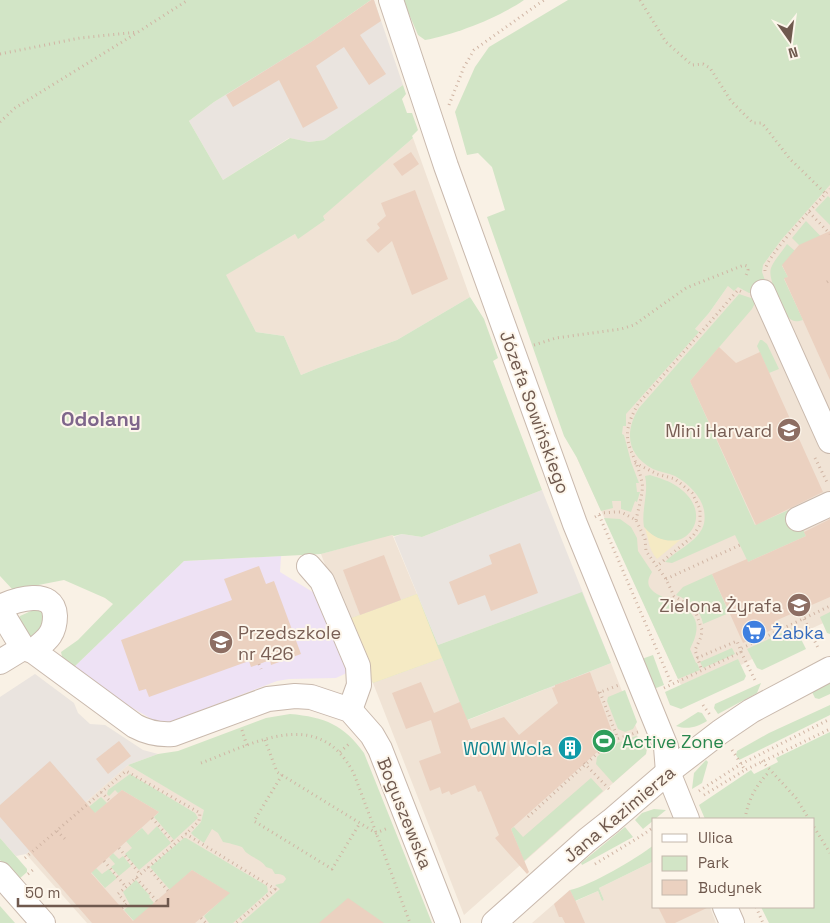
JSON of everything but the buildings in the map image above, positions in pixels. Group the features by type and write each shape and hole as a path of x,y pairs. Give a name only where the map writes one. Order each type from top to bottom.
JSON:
{"street":[{"name":"Józefa Sowińskiego","path":"391,0 437,140 577,529 666,747 668,772 687,818"},
{"path":"763,292 830,441"},
{"path":"798,519 830,504"},
{"path":"0,662 28,650 50,634 55,624 55,613 50,603 40,598 14,601 0,609 28,650 143,730 163,735 173,734 280,696 311,697 350,710 359,685 358,666 322,581 309,566"},
{"name":"Jana Kazimierza","path":"494,923 587,840 668,772 742,716 824,659"},
{"name":"Boguszewska","path":"350,710 372,735 382,755 448,923"},
{"path":"0,874 42,923"},
{"path":"725,908 732,923"}],"path":[{"path":"0,122 15,108 188,0"},
{"path":"437,140 453,93 464,67 474,50 544,0"},
{"path":"640,0 666,42 692,65 703,64 710,68 738,109 754,123 762,123 790,159 826,194"},
{"path":"0,54 80,38 138,32"},
{"path":"702,671 695,650 701,637 700,622 690,606 674,596 666,579 646,551 645,539 636,520 643,484 626,440 628,426 638,404 738,290 754,297 763,292 770,284 765,266 830,189"},
{"path":"809,212 830,234"},
{"path":"532,345 556,338 621,329 634,325 686,288 744,266"},
{"path":"635,463 656,474 676,479 692,493 700,509 700,525 693,536 656,566"},
{"path":"636,520 621,512 600,514 672,685"},
{"path":"666,579 740,545"},
{"path":"659,690 702,671 830,606"},
{"path":"804,619 824,659"},
{"path":"698,658 736,641 755,680"},
{"path":"259,664 261,669"},
{"path":"618,739 599,693 625,683"},
{"path":"703,705 711,717"},
{"path":"694,794 741,764 830,719"},
{"path":"240,725 248,746"},
{"path":"704,795 762,761 830,729"},
{"path":"528,817 611,741 643,730"},
{"path":"201,763 283,735 302,734 327,742 340,752 354,774 410,923"},
{"path":"265,740 277,772 376,833"},
{"path":"340,752 354,740"},
{"path":"731,747 745,770"},
{"path":"762,761 796,798 808,818"},
{"path":"585,764 611,792"},
{"path":"25,858 126,771 200,813 199,821 186,834 118,894 127,904 122,908"},
{"path":"745,818 751,796 761,780 770,771"},
{"path":"282,775 254,821 332,869 360,823"},
{"path":"101,792 109,800"},
{"path":"152,818 175,844"},
{"path":"376,833 394,826"},
{"path":"815,829 830,853"},
{"path":"57,830 65,839"},
{"path":"186,834 275,889 236,923"},
{"path":"119,848 140,874"},
{"path":"104,861 126,887"},
{"path":"148,867 168,891"},
{"path":"136,878 157,901"},
{"path":"756,908 763,923"},
{"path":"201,918 206,923"}],"shaded area":[{"path":"374,0 403,85 324,140 309,142 289,138 223,180 189,121 214,102"},
{"path":"413,138 470,297 397,340 301,375 284,336 256,332 225,275 295,234 298,238 325,219 322,216"},
{"path":"830,166 830,620 793,637 741,665 738,660 681,685 577,458 642,389 709,313 728,286"},
{"path":"542,490 611,663 546,689 533,610 438,645 394,537 402,534 422,537"},
{"path":"392,534 417,594 346,620 321,554"},
{"name":"Przedszkole nr 426","path":"281,556 280,572 316,594 353,670 336,678 277,681 162,725 103,691 73,668 184,561"},
{"path":"442,658 468,720 611,663 638,732 637,736 644,740 647,748 646,754 464,915 373,683"},
{"path":"35,674 74,703 78,713 90,724 105,725 143,750 158,754 128,765 26,854 16,856 0,838 0,697"},
{"path":"128,765 247,834 384,923 87,923 26,854"},
{"path":"652,862 652,908 710,908 716,923 532,923 570,890 576,901 598,891 602,901 604,900 599,888"}],"green space":[{"path":"0,0 371,0 311,42 214,102 189,121 223,180 290,138 309,142 324,140 403,85 406,94 402,99 407,113 412,113 418,130 412,136 413,138 323,216 325,220 298,239 295,234 226,275 256,332 284,336 301,375 397,340 470,297 484,319 498,358 493,361 542,490 422,537 402,534 392,535 321,554 184,561 73,668 63,661 61,652 78,640 113,604 105,598 64,580 13,590 0,576"},
{"path":"403,0 524,0 502,13 476,24 437,38 425,40 418,35"},
{"path":"568,0 830,0 830,185 782,239 763,265 762,272 766,283 755,293 749,293 738,287 734,291 728,286 695,329 699,332 626,414 626,426 623,426 622,434 624,435 639,483 636,483 637,492 640,492 631,512 621,509 621,501 612,501 613,508 601,511 577,458 564,436 487,217 505,210 492,167 478,153 467,155 455,112 475,67 489,47"},
{"path":"828,196 830,198 830,225 815,210"},
{"path":"806,221 830,246 799,245 792,238"},
{"path":"787,244 795,251 782,266 788,277 784,279 803,320 798,321 793,321 788,317 776,293 770,273 772,265"},
{"path":"739,294 754,299 755,303 752,309 690,381 755,525 793,508 806,536 748,562 735,535 672,563 665,562 699,534 704,524 704,510 697,495 685,482 675,476 653,469 638,457 633,450 631,442 631,426 639,408"},
{"path":"760,340 767,344 779,369 769,373 757,346"},
{"path":"650,475 675,485 690,499 696,512 695,523 690,533 680,539 669,541 656,537 644,527 645,476"},
{"path":"604,518 620,519 631,527 637,538 638,551 652,572 648,583 653,591 686,609 694,618 697,631 690,649 700,670 678,679"},
{"path":"712,574 729,613 703,624 700,614 694,606 676,595 683,587"},
{"path":"582,592 611,663 467,720 442,658 373,683 346,620 417,594 438,645"},
{"path":"31,611 42,611 48,616 41,632 29,637 17,621 20,616"},
{"path":"830,612 830,634 827,633 820,617"},
{"path":"795,627 806,649 762,670 757,668 747,649"},
{"path":"732,648 735,654 703,668 700,662"},
{"path":"653,655 664,685 651,690 639,660"},
{"path":"738,659 746,676 744,680 681,709 670,705 665,692"},
{"path":"830,682 830,694 819,699 815,698 812,692"},
{"path":"761,683 757,693 718,714 714,708 715,704"},
{"path":"625,690 637,722 633,729 625,732 618,729 607,701 608,697"},
{"path":"830,705 830,715 739,760 736,755 737,751 769,733"},
{"path":"698,712 702,713 707,721 692,727 676,726"},
{"path":"290,714 314,717 333,724 357,743 364,753 432,923 241,923 280,889 275,885 283,883 286,879 285,877 275,874 272,869 246,853 242,847 223,842 218,833 212,829 204,843 194,836 191,833 201,822 204,810 128,765 158,754 178,751 266,718"},
{"path":"830,732 830,923 769,923 762,908 815,908 815,818 705,818 699,805 751,770 754,774 778,762 776,758"},
{"path":"636,736 644,740 647,748 646,754 613,783 596,764 597,757 607,747"},
{"path":"706,760 708,762 702,783 692,789 694,773"},
{"path":"130,774 195,813 198,818 174,840 154,817 159,812 122,790 118,793 115,790 109,796 107,794 108,790"},
{"path":"591,778 603,791 524,861 511,829 514,827 523,837"},
{"path":"101,797 107,803 67,837 63,828"},
{"path":"654,809 666,810 656,818 652,818 652,822 643,829 635,820 642,813"},
{"path":"157,826 171,843 139,870 125,854 132,848 126,841 142,828 148,835"},
{"path":"625,827 633,837 582,865 581,863"},
{"path":"0,838 27,869 27,872 18,880 0,860"},
{"path":"184,838 267,886 268,892 233,923 209,923 204,916 229,893 192,870 170,890 150,867"},
{"path":"652,846 652,862 599,888 604,900 602,901 598,891 575,901 570,890 589,883 637,857"},
{"path":"113,853 119,859 123,856 131,866 119,876 111,867 115,864 109,857"},
{"path":"96,868 102,874 109,869 117,878 105,888 91,872"},
{"path":"136,880 154,903 134,921 124,910 130,905 123,892"},
{"path":"0,906 15,923 0,923"}],"sand":[{"path":"644,527 660,539 680,540 657,559 652,551"},
{"path":"417,594 442,658 373,683 346,620"}],"place":[{"name":"Mini Harvard","path":"789,430"},
{"name":"Zielona Żyrafa","path":"799,605"},
{"name":"Żabka","path":"754,632"},
{"name":"Przedszkole nr 426","path":"221,642"},
{"name":"Active Zone","path":"604,741"},
{"name":"WOW Wola","path":"570,748"}],"district":[{"name":"Odolany","path":"101,419"}]}
